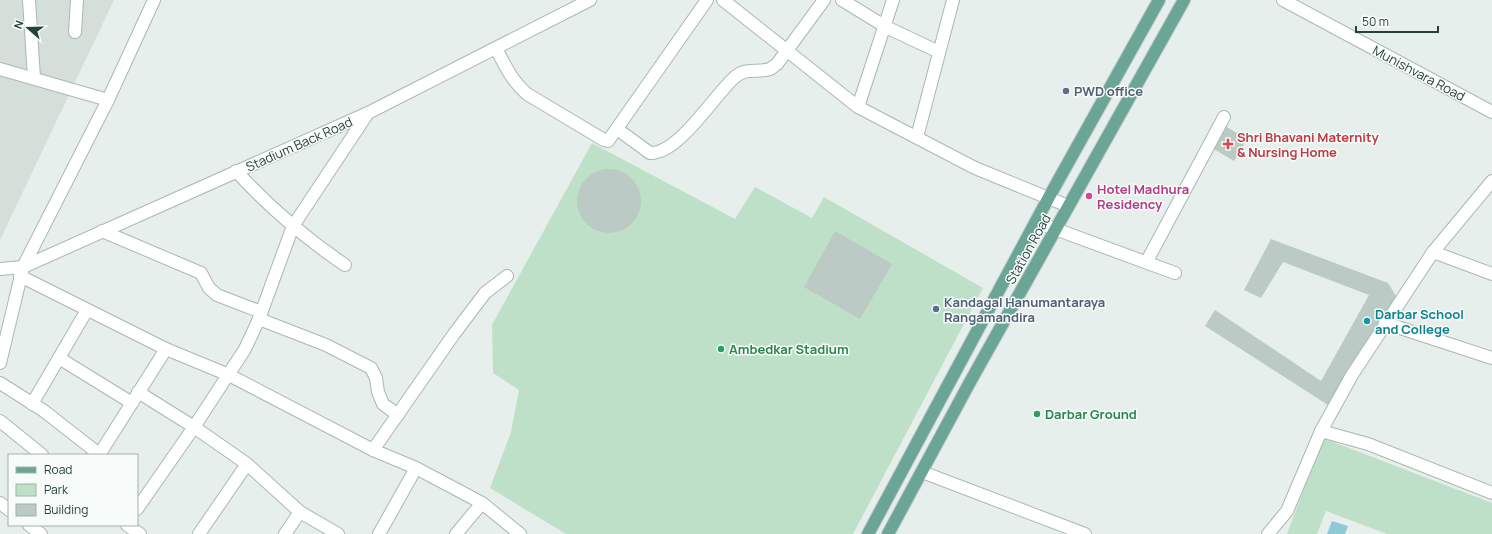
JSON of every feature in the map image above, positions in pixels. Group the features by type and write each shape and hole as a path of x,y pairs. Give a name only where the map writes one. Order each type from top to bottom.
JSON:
{"main road":[{"name":"Station Road","path":"868,534 1049,197 1160,0"},
{"name":"Station Road","path":"888,534 1054,229 1184,0"}],"street":[{"path":"29,0 34,78"},
{"path":"75,32 77,0"},
{"path":"0,363 22,271 108,100 154,0"},
{"name":"Stadium Back Road","path":"0,269 22,271 102,231 368,113 496,48 569,5 590,0"},
{"path":"496,48 517,86 527,94 608,141 611,139 707,0"},
{"path":"724,0 858,107 974,168 1049,197 1068,206"},
{"path":"617,129 650,153 657,154 664,150 698,121 735,76 749,69 770,69 778,64 786,50 824,0"},
{"path":"842,0 886,27 939,52"},
{"path":"858,107 886,27 893,0"},
{"path":"916,137 953,0"},
{"name":"Munishvara Road","path":"1283,0 1492,112"},
{"path":"0,69 108,100"},
{"path":"138,508 194,427 245,349 260,316 293,226 368,113"},
{"path":"1147,262 1224,117"},
{"path":"236,171 264,202 308,239 345,265"},
{"path":"1268,534 1287,511 1321,431 1352,375 1433,252 1492,182"},
{"path":"1036,222 1175,273"},
{"path":"102,231 201,273 209,288 217,295 326,345 371,368 376,378 378,392 383,404 398,415"},
{"path":"1433,252 1492,274"},
{"path":"22,271 87,310 166,349 229,375 373,450 416,468 482,503 520,534"},
{"path":"373,450 454,334 486,293 507,276"},
{"path":"32,404 87,310"},
{"path":"1385,324 1492,358"},
{"path":"0,383 32,404 99,454 166,349"},
{"path":"59,358 132,403"},
{"path":"138,392 194,427 247,464 300,512 338,534"},
{"path":"0,421 41,454"},
{"path":"1321,431 1368,444 1492,492"},
{"path":"199,534 247,464"},
{"path":"379,534 416,468"},
{"path":"922,472 1085,534"},
{"path":"0,503 8,509"},
{"path":"456,534 482,503"},
{"path":"285,534 300,512"},
{"path":"30,526 41,534"},
{"path":"128,526 140,534"}],"shaded area":[{"path":"0,0 114,0 0,240"}],"green space":[{"name":"Ambedkar Stadium","path":"592,143 735,219 755,187 812,218 824,197 983,288 853,534 566,534 490,488 511,432 519,390 493,373 492,325"},
{"path":"1323,438 1492,503 1492,534 1387,534 1326,511 1317,534 1287,534"}],"water":[{"path":"1332,521 1348,526 1345,534 1327,534"}],"building":[{"path":"1225,126 1247,139 1234,161 1212,148"},
{"path":"603,169 615,169 632,178 639,189 641,201 639,213 632,224 615,233 603,233 591,228 582,219 577,207 577,195 582,183 591,174"},
{"path":"835,231 892,264 860,319 804,287"},
{"name":"Darbar School and College","path":"1271,239 1388,283 1398,299 1382,316 1331,407 1205,326 1215,310 1321,381 1369,295 1283,262 1261,298 1244,290"}],"place":[{"name":"PWD office","path":"1066,91"},
{"name":"Shri Bhavani Maternity & Nursing Home","path":"1228,144"},
{"name":"Hotel Madhura Residency","path":"1089,196"},
{"name":"Kandagal Hanumantaraya Rangamandira","path":"936,309"},
{"name":"Darbar School and College","path":"1367,321"},
{"name":"Ambedkar Stadium","path":"721,349"},
{"name":"Darbar Ground","path":"1037,414"}]}
